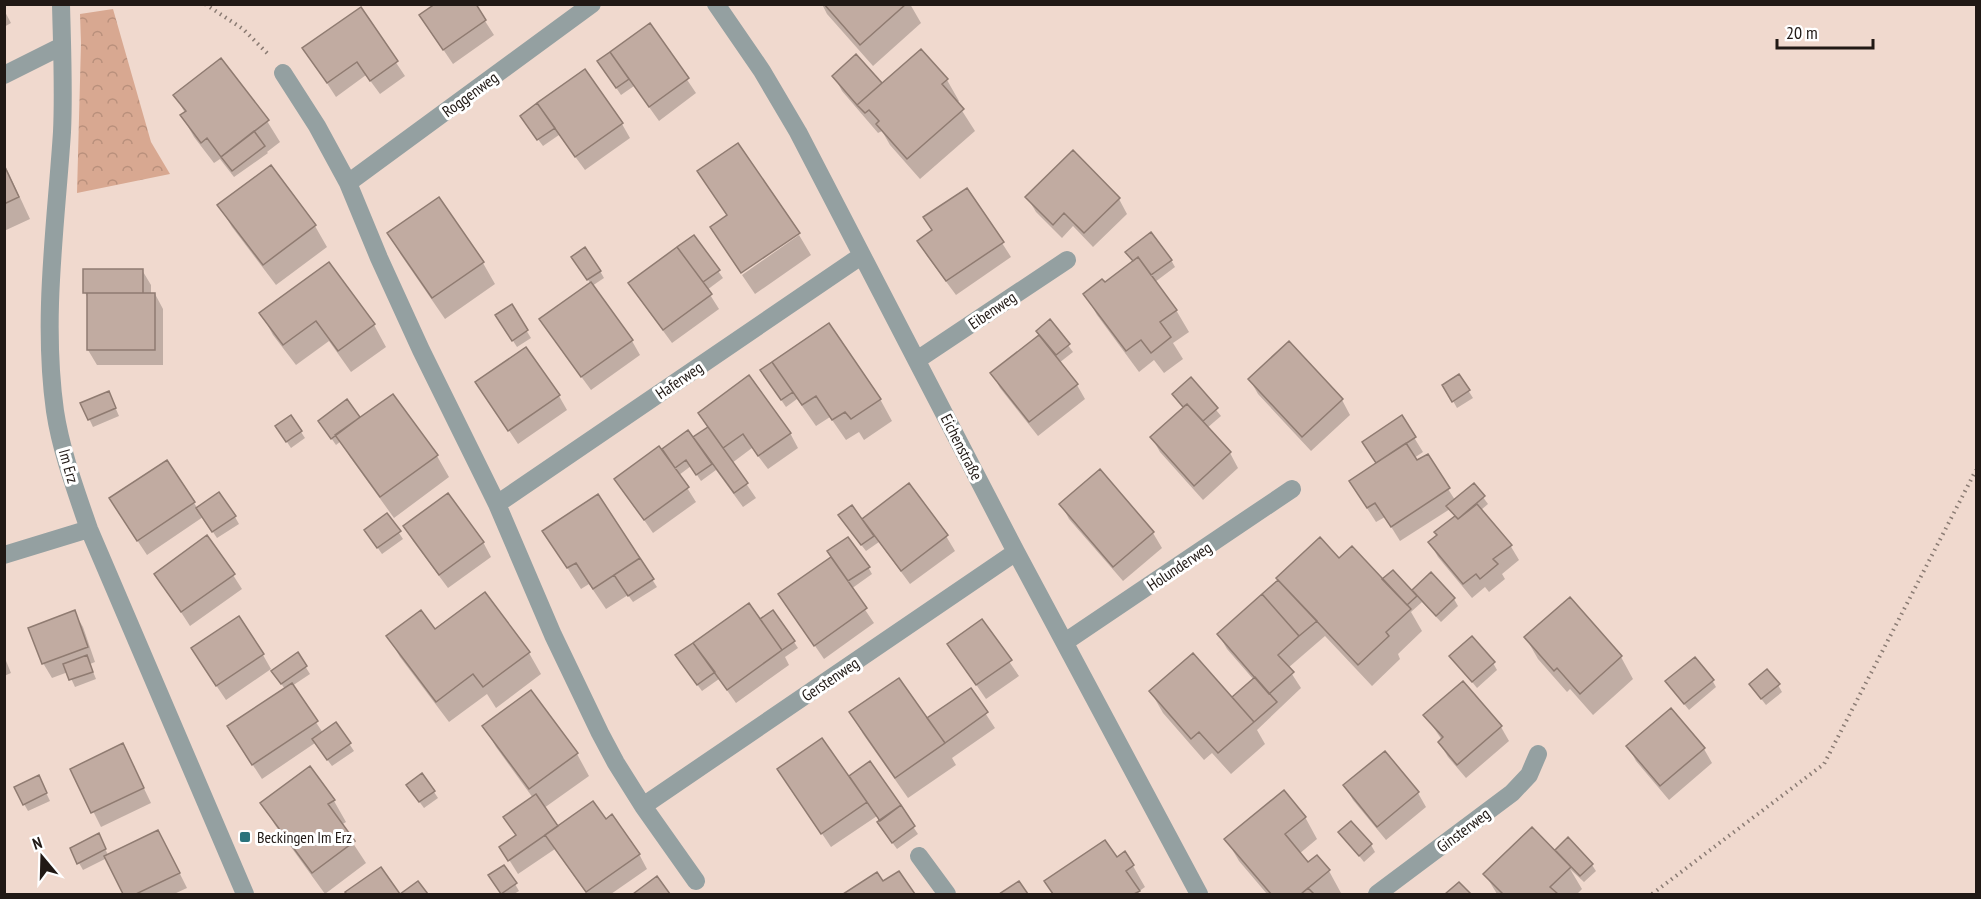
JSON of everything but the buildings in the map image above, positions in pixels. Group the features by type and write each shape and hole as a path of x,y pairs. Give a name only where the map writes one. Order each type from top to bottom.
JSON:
{"street":[{"name":"Im Erz","path":"61,4 64,95 50,285 50,360 56,412 68,467 89,529 245,894"},
{"name":"Roggenweg","path":"348,183 592,4"},
{"name":"Eichenstraße","path":"716,4 762,71 798,132 1016,552 1199,894"},
{"path":"4,75 62,46"},
{"path":"283,73 317,126 348,183 421,350 497,504 553,635 600,733 616,763 696,881"},
{"name":"Haferweg","path":"497,504 861,256"},
{"name":"Eibenweg","path":"917,360 1066,260"},
{"name":"Holunderweg","path":"1065,642 1292,489"},
{"path":"4,555 89,529"},
{"name":"Gerstenweg","path":"644,806 1016,552"},
{"name":"Ginsterweg","path":"1377,894 1512,793 1529,775 1538,754"},
{"path":"919,856 947,894"}],"path":[{"path":"205,4 243,29 283,73"},
{"path":"1652,894 1824,764 1977,470"}],"green space":[{"path":"113,9 151,142 170,174 77,193 80,14"}],"place":[{"name":"Beckingen Im Erz","path":"245,837"}]}
